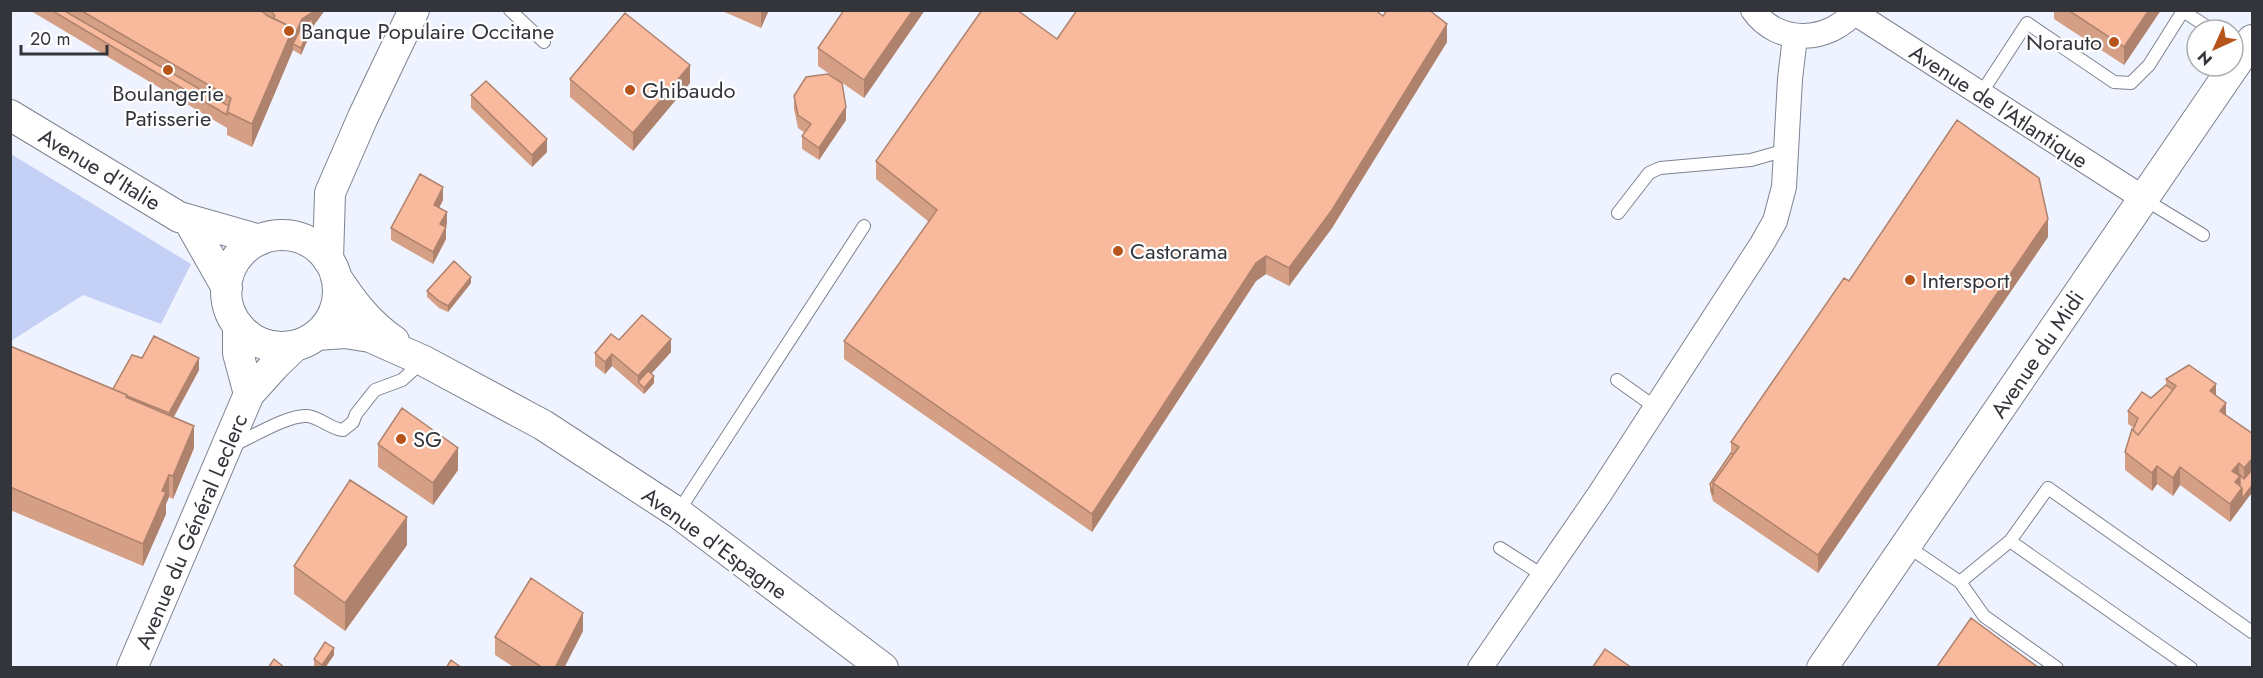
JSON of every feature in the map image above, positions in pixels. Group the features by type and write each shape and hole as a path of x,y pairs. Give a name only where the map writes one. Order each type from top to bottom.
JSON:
{"street":[{"path":"289,236 330,194 363,117 414,10"},
{"path":"1753,10 1758,18 1775,30 1796,36 1812,37 1828,33 1843,24 1855,11"},
{"name":"Avenue de l'Atlantique","path":"1855,11 1980,95 2143,198"},
{"path":"1480,668 1656,407 1775,221 1784,187 1790,79 1796,36"},
{"name":"Avenue du Midi","path":"1822,668 2143,198 2221,78"},
{"name":"Avenue d'Italie","path":"10,115 179,217 260,240"},
{"path":"306,341 328,324 335,309 338,293 332,268 330,194"},
{"path":"189,221 227,288"},
{"path":"274,236 289,236 311,243 332,268 354,305 375,328 424,361 370,338 345,333 282,347 258,342 238,325 227,301 227,288 233,264 240,254 260,240 274,236"},
{"name":"Avenue du Général Leclerc","path":"238,325 238,353 249,394"},
{"name":"Avenue du Général Leclerc","path":"132,668 249,394 276,363 306,341"},
{"name":"Avenue d'Espagne","path":"424,361 543,425 678,513 883,668"}],"lane":[{"path":"510,10 544,42"},
{"path":"1980,95 2027,23 2114,82 2121,84 2131,83 2138,78 2183,11 2193,18"},
{"path":"1618,213 1649,172 1660,168 1751,160 1786,150"},
{"path":"2143,198 2203,235"},
{"path":"678,513 864,226"},
{"path":"225,449 282,421 306,416 322,420 343,430 353,422 375,390 402,380 424,361"},
{"path":"1617,380 1656,407"},
{"path":"1960,582 2010,541 2048,488 2253,632"},
{"path":"2010,541 2191,668"},
{"path":"1906,545 1960,582 1984,616 2057,668"},
{"path":"1500,548 1544,576"}],"shaded area":[{"path":"11,154 191,264 161,324 83,295 11,341"}],"building":[{"path":"51,10 63,10 229,106 227,115"},
{"path":"80,10 260,10 293,28 252,124 227,112 231,98"},
{"path":"270,10 316,10 302,19 293,38 293,28 273,18 275,16"},
{"path":"844,10 913,10 864,80 818,48"},
{"name":"Castorama","path":"982,10 1017,10 1057,39 1077,10 1375,10 1383,16 1387,10 1429,10 1447,24 1332,210 1289,268 1266,256 1256,263 1092,514 844,341 937,210 876,161"},
{"path":"2068,10 2149,10 2124,47"},
{"name":"Ghibaudo","path":"625,13 690,65 633,133 570,79"},
{"path":"314,18 301,48 293,44 302,26"},
{"path":"828,74 842,83 846,107 819,148 802,136 811,124 798,115 794,96 806,77"},
{"path":"486,81 547,139 532,155 471,95"},
{"path":"1957,120 2039,178 2048,219 1818,555 1713,483 1739,447 1731,442 1844,278 1849,281"},
{"path":"420,174 443,187 434,205 447,212 440,224 446,227 433,252 391,228"},
{"path":"454,261 471,277 448,306 427,291"},
{"path":"642,315 671,339 638,376 612,354 605,362 595,353 611,334 619,340"},
{"path":"154,336 199,358 169,413 113,389 132,355 142,358"},
{"path":"10,346 194,426 173,476 169,475 162,491 166,492 143,544 10,487"},
{"path":"2189,365 2216,384 2210,391 2226,403 2220,411 2253,434 2253,461 2251,460 2244,468 2239,463 2232,471 2240,476 2235,482 2242,488 2230,504 2180,467 2173,478 2157,466 2152,473 2125,452 2132,429 2138,435 2176,386 2166,379"},
{"path":"648,371 654,376 644,388 638,382"},
{"path":"2166,385 2173,390 2138,435 2133,430 2138,418 2128,411 2142,392 2151,398"},
{"path":"402,408 458,448 433,483 378,444"},
{"path":"1731,453 1733,455 1713,483 1713,495 1710,484"},
{"path":"2251,471 2253,472 2253,484 2242,499 2240,476 2238,475 2239,474 2244,479"},
{"path":"350,480 407,517 345,603 294,566"},
{"path":"531,578 583,613 555,668 543,668 495,637"},
{"path":"1971,618 2039,668 1936,668"},
{"path":"325,642 334,648 322,665 314,659"},
{"path":"1605,649 1632,668 1592,668"},
{"path":"274,659 285,668 268,668"},
{"path":"451,660 462,668 446,668"}],"place":[{"name":"Banque Populaire Occitane","path":"289,31"},
{"name":"Norauto","path":"2114,42"},
{"name":"Boulangerie Patisserie","path":"168,70"},
{"name":"Ghibaudo","path":"630,90"},
{"name":"Castorama","path":"1118,251"},
{"name":"Intersport","path":"1910,280"},
{"name":"SG","path":"401,439"}]}
